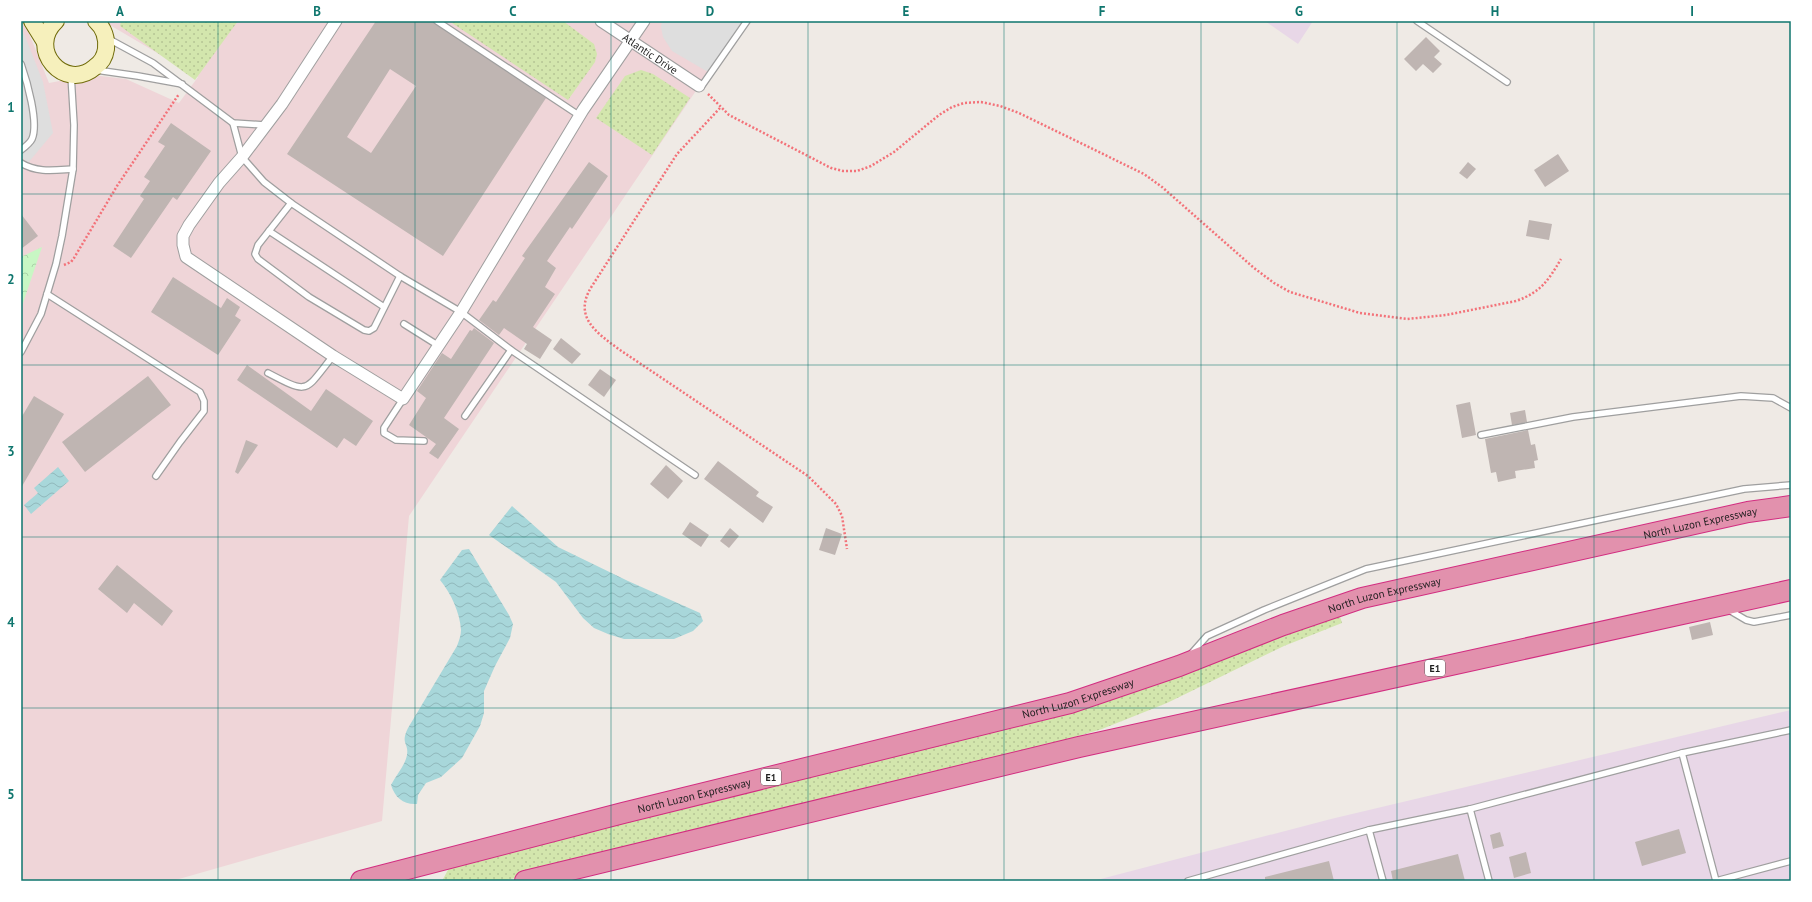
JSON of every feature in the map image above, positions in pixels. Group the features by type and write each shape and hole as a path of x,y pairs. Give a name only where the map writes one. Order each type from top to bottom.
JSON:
{"highway":[{"name":"North Luzon Expressway","path":"361,881 395,875 623,813 1070,703 1179,666 1283,624 1362,598 1748,512 1791,506"},
{"name":"E1","path":"525,881 1079,747 1720,604 1791,590"}],"main road":[{"path":"32,21 45,42"},
{"path":"56,21 47,33 45,42 46,52 55,67 71,75 86,73 93,69 98,64 105,52 105,37 103,30 96,21"}],"street":[{"path":"336,21 282,104 264,125 242,157 219,183 189,225 183,236 183,245 186,256 333,356 403,398 461,312 582,113 644,21"},
{"name":"Atlantic Drive","path":"602,21 700,86"}],"lane":[{"path":"438,21 582,113"},
{"path":"700,86 747,21"},
{"path":"1417,21 1507,82"},
{"path":"105,37 153,63 233,123 264,125"},
{"path":"21,64 27,79 34,117 32,138 21,150"},
{"path":"93,69 184,85"},
{"path":"21,352 41,314 56,264 68,203 73,169 74,125 71,75"},
{"path":"233,123 242,157 264,182 291,203 400,276 461,312 511,350 695,475"},
{"path":"21,163 33,170 41,171 73,169"},
{"path":"291,203 269,231 256,250 255,254 258,259 309,297 364,330 370,331 374,328 400,276"},
{"path":"269,231 384,307"},
{"path":"47,294 200,392 204,401 204,411 156,476"},
{"path":"404,324 439,346"},
{"path":"465,416 511,350"},
{"path":"268,373 295,387 304,388 311,383 333,356"},
{"path":"1481,435 1573,417 1741,396 1773,398 1791,408"},
{"path":"403,398 384,428 384,433 396,440 424,441"},
{"path":"1179,666 1207,636 1264,610 1366,569 1744,489 1791,485"},
{"path":"1720,604 1746,620 1754,622 1791,615"},
{"path":"1188,881 1369,830 1470,809 1682,753 1791,730"},
{"path":"1682,753 1716,881 1791,861"},
{"path":"1470,809 1489,881"},
{"path":"1369,830 1382,881"}],"path":[{"path":"56,264 66,265 74,258 117,186 184,85"},
{"path":"700,86 720,108 729,115 831,168 843,171 857,171 882,160 939,115 952,107 964,103 980,102 1000,106 1044,124 1144,174 1162,187 1254,268 1279,286 1309,299 1360,313 1407,319 1424,318 1516,301 1530,296 1540,289 1549,279 1561,260"},
{"path":"720,108 674,159 586,295 584,307 586,316 592,327 631,357 808,476 836,504 844,523 847,550"}],"shaded area":[{"path":"103,21 743,21 409,516 382,821 172,881 21,881 21,22 28,31 49,83 92,75 126,79 179,103 198,77"},
{"path":"662,21 743,21 708,72 672,51 663,37 661,27"},
{"path":"1265,21 1313,21 1298,44"},
{"path":"21,30 25,36 43,82 53,133 28,163 21,156"},
{"path":"1791,710 1791,881 1093,881 1331,819"}],"green space":[{"path":"121,21 238,21 195,80 120,26"},
{"path":"449,21 563,21 594,44 597,54 595,62 568,100"},
{"path":"641,70 653,74 690,98 652,155 596,118 625,76"},
{"path":"42,247 21,309 21,257"},
{"path":"1339,613 1342,623 1284,646 1167,703 1102,729 1051,744 503,881 442,881 450,866 769,786"}],"water":[{"path":"58,467 69,481 31,514 24,505 38,493 34,488"},
{"path":"512,506 558,547 628,581 700,613 703,621 693,631 674,639 624,639 594,628 583,618 556,582 489,535"},
{"path":"469,549 509,615 513,624 510,638 484,691 484,713 480,726 462,758 441,777 426,783 418,795 417,804 412,804 401,800 395,794 391,785 406,759 407,748 405,737 408,728 457,646 461,634 457,610 440,580 462,550"}],"building":[{"path":"376,21 432,21 546,98 443,256 287,154","holes":["390,69 416,86 371,153 347,137"]},
{"path":"1426,37 1440,51 1434,57 1442,64 1433,73 1423,64 1416,71 1404,59"},
{"path":"171,123 211,151 177,200 173,197 131,258 113,246 144,199 140,196 150,181 144,177 165,146 158,142"},
{"path":"1558,154 1569,171 1545,187 1534,170"},
{"path":"589,162 608,176 572,229 570,227 547,261 556,268 545,287 555,294 533,327 552,340 540,359 524,349 527,344 504,328 499,335 479,320 493,300 496,302 525,258 522,256"},
{"path":"1468,162 1476,169 1467,179 1459,173"},
{"path":"21,214 38,236 21,249"},
{"path":"1529,220 1552,224 1549,240 1526,236"},
{"path":"173,277 221,308 227,298 240,307 235,316 241,320 218,355 151,312"},
{"path":"474,328 494,343 444,418 459,429 438,459 429,453 436,444 409,425 426,398 417,391 442,353 451,359 470,330 472,331"},
{"path":"561,338 581,354 572,364 553,349"},
{"path":"247,365 311,411 326,389 373,421 356,446 344,438 337,448 237,380"},
{"path":"600,369 616,380 604,397 588,385"},
{"path":"148,376 171,405 85,472 62,442"},
{"path":"34,396 64,414 21,488 21,418"},
{"path":"1470,402 1476,435 1462,438 1456,405"},
{"path":"1525,410 1527,422 1512,425 1510,413"},
{"path":"1528,430 1531,445 1535,444 1538,460 1534,461 1535,468 1515,471 1516,478 1498,482 1496,472 1491,473 1485,439"},
{"path":"246,440 258,445 238,474 235,472"},
{"path":"718,461 759,492 756,496 773,507 763,523 704,479"},
{"path":"666,465 683,481 668,499 650,484"},
{"path":"690,522 709,535 701,547 682,534"},
{"path":"730,528 739,536 729,548 720,541"},
{"path":"826,528 842,534 835,555 819,550"},
{"path":"117,565 173,611 162,626 134,603 127,613 98,589"},
{"path":"1710,622 1713,635 1692,640 1689,627"},
{"path":"1679,829 1686,853 1642,866 1635,842"},
{"path":"1500,832 1504,846 1493,849 1490,835"},
{"path":"1526,852 1531,873 1514,878 1509,857"},
{"path":"1458,854 1465,881 1393,881 1391,871"},
{"path":"1329,861 1334,881 1265,881 1265,877"}]}
